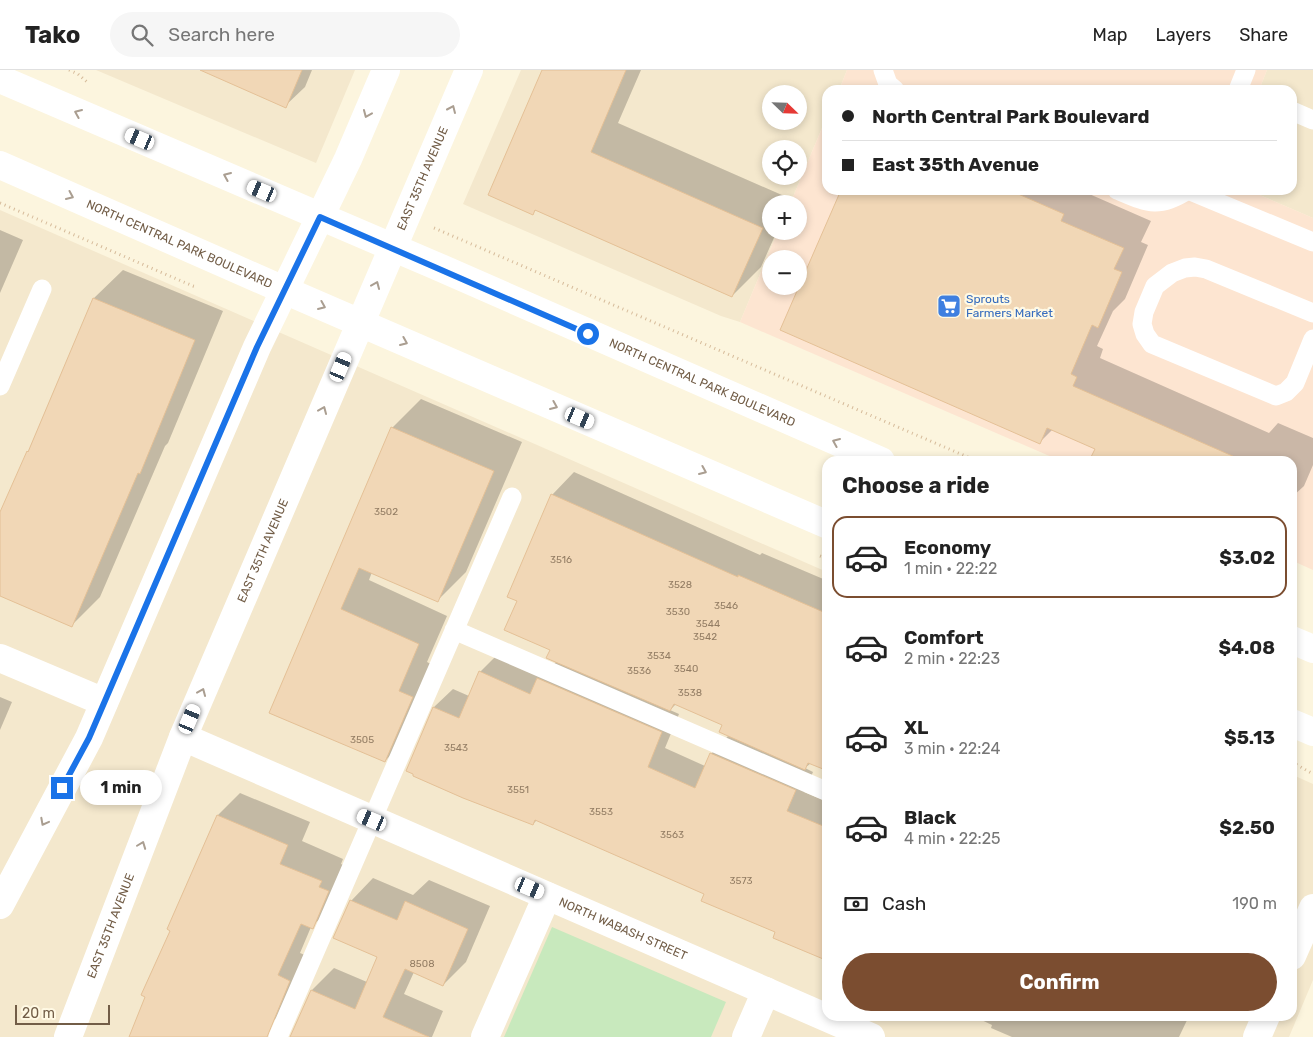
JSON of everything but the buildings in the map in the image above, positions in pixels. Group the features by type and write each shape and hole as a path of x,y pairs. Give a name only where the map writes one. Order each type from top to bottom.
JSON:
{"street":[{"path":"0,905 89,738 257,347 348,159 386,70"},
{"name":"EAST 35TH AVENUE","path":"68,1037 183,737 469,70"},
{"name":"NORTH CENTRAL PARK BOULEVARD","path":"0,79 392,247 870,456"},
{"name":"NORTH CENTRAL PARK BOULEVARD","path":"0,165 284,290 822,521"},
{"path":"1297,642 1313,649"},
{"path":"0,658 104,702"},
{"path":"1297,725 1313,732"},
{"name":"NORTH WABASH STREET","path":"183,737 822,1016"},
{"path":"485,1037 547,896"},
{"path":"1297,945 1313,908"},
{"path":"746,1037 766,991"},
{"name":"NORTH WABASH STREET","path":"834,1021 871,1037"},
{"path":"1257,1037 1264,1021"}],"lane":[{"path":"883,70 889,85"},
{"path":"1241,85 1246,70"},
{"path":"1297,113 1313,120"},
{"path":"1129,195 1150,203 1171,200 1180,195"},
{"path":"1200,195 1313,242"},
{"path":"1313,313 1195,266 1172,273 1154,286 1144,312 1142,324 1145,334 1152,344 1276,396 1286,392 1295,383 1313,339"},
{"path":"0,386 42,289"},
{"path":"278,1037 512,497"},
{"path":"454,630 822,789"}],"path":[{"path":"405,218 421,223 965,456"},
{"path":"1297,765 1313,774"}],"shaded area":[{"path":"96,70 355,70 316,163"},
{"path":"521,70 847,70 841,85 822,85 822,128 807,164 807,140 762,140 762,185 798,185 794,195 762,195 762,240 774,240 770,250 762,250 762,269 740,322 721,316 463,204"},
{"path":"847,70 1267,70 1261,85 841,85"},
{"path":"1267,70 1313,70 1313,218 1260,195 1297,195 1297,85 1261,85"},
{"path":"822,128 822,195 1260,195 1313,218 1313,570 1297,563 1297,456 1049,456 740,322 762,269 762,295 807,295 807,250 770,250 774,240 807,240 807,195 794,195 798,185 807,185 807,164"},
{"path":"0,210 822,570 822,1021 1296,1021 1289,1037 0,1037"},
{"path":"1297,777 1313,784 1313,980 1297,1018"}],"green space":[{"path":"552,927 726,1002 711,1037 504,1037"}],"place":[{"name":"Sprouts Farmers Market","path":"949,306"}],"route":[{"path":"62,788 89,738 257,347 320,217 434,265 588,334"}]}
